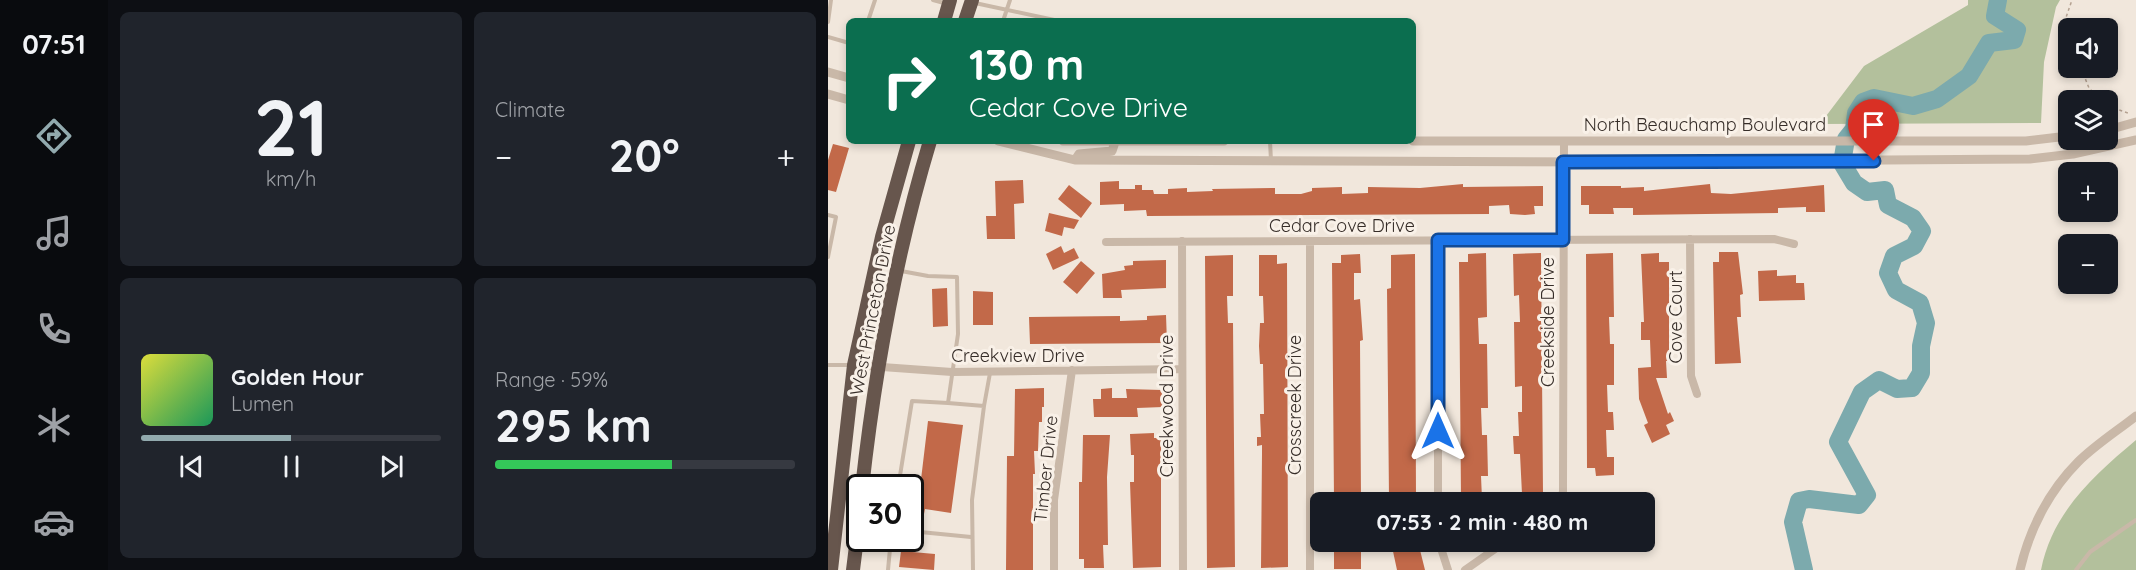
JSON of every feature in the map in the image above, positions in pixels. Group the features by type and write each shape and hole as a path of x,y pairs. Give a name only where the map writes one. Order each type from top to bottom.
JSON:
{"highway":[{"path":"966,18 972,1"},
{"path":"945,18 949,2"},
{"name":"West Princeton Drive","path":"831,570 854,365 884,228 908,144"},
{"name":"West Princeton Drive","path":"864,474 877,368 897,270 929,144"},
{"path":"853,570 855,552"}],"street":[{"path":"828,72 846,77"},
{"path":"828,94 846,99"},
{"path":"2118,127 2136,122"},
{"name":"North Beauchamp Boulevard","path":"1416,141 2026,141 2058,137"},
{"name":"North Beauchamp Boulevard","path":"1010,144 1076,160 1809,162 1981,161 2073,154 2136,140"},
{"name":"Creekside Drive","path":"1561,492 1563,482 1564,142"},
{"path":"1076,160 1079,153 1112,151 1114,144"},
{"name":"Cove Court","path":"1690,239 1691,376 1697,394"},
{"name":"Cedar Cove Drive","path":"1106,242 1774,239 1794,244"},
{"path":"1438,240 1438,492"},
{"name":"Creekwood Drive","path":"1182,241 1183,570"},
{"name":"Crosscreek Drive","path":"1310,241 1311,570"},
{"name":"Creekview Drive","path":"854,365 952,372 1182,369"},
{"name":"Timber Drive","path":"1054,570 1054,500 1072,370"},
{"path":"2020,570 2036,525 2061,482 2079,461 2136,416"},
{"path":"1442,552 1448,570"},
{"path":"1465,570 1491,552"}],"lane":[{"path":"828,22 831,0"},
{"path":"869,18 875,0"},
{"path":"933,0 949,2"},
{"path":"1004,18 1010,0"},
{"path":"972,1 1006,11 1043,18"},
{"path":"828,37 846,42"},
{"path":"1270,144 1270,162"},
{"path":"828,214 836,217 828,257"},
{"path":"897,270 928,276 957,277 958,334 948,403"},
{"path":"828,364 854,365"},
{"path":"973,570 972,500 990,372"},
{"path":"900,474 912,401 984,406"},
{"path":"2076,570 2090,552 2136,520"},
{"path":"924,532 971,537"},
{"path":"888,570 890,552"}],"path":[{"path":"2066,18 2072,0"},
{"path":"2118,110 2128,113"}],"green space":[{"path":"1968,0 2060,0 2056,7 2044,62 2041,123 1820,124 1864,66 1968,5"},
{"path":"2136,440 2136,570 2041,570 2054,531 2076,497"}],"building":[{"path":"833,144 849,148 836,192 828,190 828,160"},
{"path":"1023,180 1024,203 1014,204 1015,239 987,239 986,216 996,216 995,181"},
{"path":"1119,181 1119,189 1135,189 1135,185 1142,185 1142,190 1153,190 1154,194 1168,194 1168,189 1187,188 1187,192 1213,191 1212,189 1275,188 1275,194 1301,194 1312,191 1312,188 1342,187 1342,194 1368,193 1368,187 1420,188 1463,184 1463,187 1543,186 1543,206 1534,206 1535,214 1525,215 1510,214 1509,205 1489,206 1489,214 1147,216 1146,210 1124,211 1124,204 1100,205 1100,182"},
{"path":"1710,184 1711,193 1731,194 1824,185 1825,212 1806,212 1806,207 1778,208 1778,213 1633,215 1633,208 1613,208 1614,214 1589,214 1589,205 1581,205 1581,186 1644,187 1644,191"},
{"path":"1069,185 1092,203 1081,218 1058,199"},
{"path":"1049,213 1079,220 1074,229 1064,227 1062,236 1045,231"},
{"path":"1061,246 1064,253 1074,248 1079,258 1053,270 1046,254"},
{"path":"1719,252 1738,252 1743,294 1740,295 1741,317 1737,317 1741,363 1715,364 1713,262 1719,262"},
{"path":"1486,253 1487,317 1478,318 1479,344 1487,344 1488,408 1481,408 1482,435 1487,435 1488,476 1481,476 1482,492 1461,492 1459,262 1468,262 1468,254"},
{"path":"1541,253 1543,492 1522,492 1520,454 1514,454 1513,436 1519,436 1518,412 1522,412 1522,386 1515,387 1514,322 1520,322 1519,295 1514,296 1513,254"},
{"path":"1613,253 1614,317 1609,317 1610,344 1614,344 1614,385 1607,385 1608,412 1613,412 1614,430 1606,430 1607,457 1614,457 1614,475 1596,476 1595,468 1587,468 1586,254"},
{"path":"1659,253 1659,262 1669,262 1669,361 1666,361 1667,378 1656,378 1668,414 1670,412 1674,421 1666,425 1670,434 1652,443 1644,425 1648,423 1639,399 1638,368 1651,367 1650,340 1641,340 1641,322 1644,322 1641,254"},
{"path":"1360,254 1361,273 1354,273 1354,300 1360,299 1363,340 1360,341 1361,492 1334,492 1332,263 1341,263 1341,255"},
{"path":"1415,254 1416,492 1389,492 1387,289 1391,288 1391,255"},
{"path":"1233,255 1233,296 1227,296 1228,323 1233,323 1235,567 1207,568 1205,256"},
{"path":"1259,255 1277,255 1277,264 1287,263 1288,567 1261,568 1262,445 1257,446 1257,437 1261,437 1260,414 1264,414 1263,364 1260,364 1259,346 1260,323 1264,323 1263,296 1259,296"},
{"path":"1166,260 1166,288 1121,290 1122,298 1103,298 1102,274 1125,270 1124,266 1133,265 1133,261"},
{"path":"1081,261 1095,273 1077,294 1063,282"},
{"path":"1777,270 1777,276 1796,275 1796,283 1804,283 1805,300 1759,301 1758,271"},
{"path":"947,288 948,326 933,327 932,289"},
{"path":"973,291 993,292 993,325 973,325"},
{"path":"1166,315 1167,343 1030,344 1029,317 1120,316 1120,321 1147,320 1147,316"},
{"path":"1044,388 1044,407 1042,407 1042,422 1039,422 1038,451 1034,451 1033,570 1006,570 1007,456 1014,456 1015,389"},
{"path":"1112,388 1112,398 1127,398 1126,389 1162,390 1163,407 1137,408 1138,417 1094,417 1093,399 1101,399 1101,389"},
{"path":"928,421 963,425 951,513 925,509 924,514 924,474 922,474"},
{"path":"1154,433 1154,438 1161,438 1161,567 1133,568 1130,482 1134,482 1134,455 1131,455 1130,434"},
{"path":"1083,435 1110,435 1107,477 1108,545 1103,545 1104,568 1084,568 1084,559 1079,559 1079,482 1082,482"},
{"path":"901,552 935,554 934,570 899,567"},
{"path":"1334,552 1361,552 1361,569 1334,569"},
{"path":"1393,552 1420,552 1425,570 1397,570"}],"waterway":[{"path":"1804,570 1793,522 1799,501 1809,499 1859,505 1867,495 1838,442 1862,392 1879,380 1897,389 1912,388 1921,373 1921,346 1926,323 1920,303 1896,290 1888,273 1894,256 1914,246 1922,231 1913,218 1888,205 1885,190 1867,192 1854,183 1842,163 1846,139 1854,129 1856,113 1863,102 1874,98 1913,106 1937,99 1969,76 1989,43 2014,40 2017,30 1995,16 1998,0"}],"route":[{"path":"1438,431 1438,240 1563,240 1563,162 1874,161"}]}
